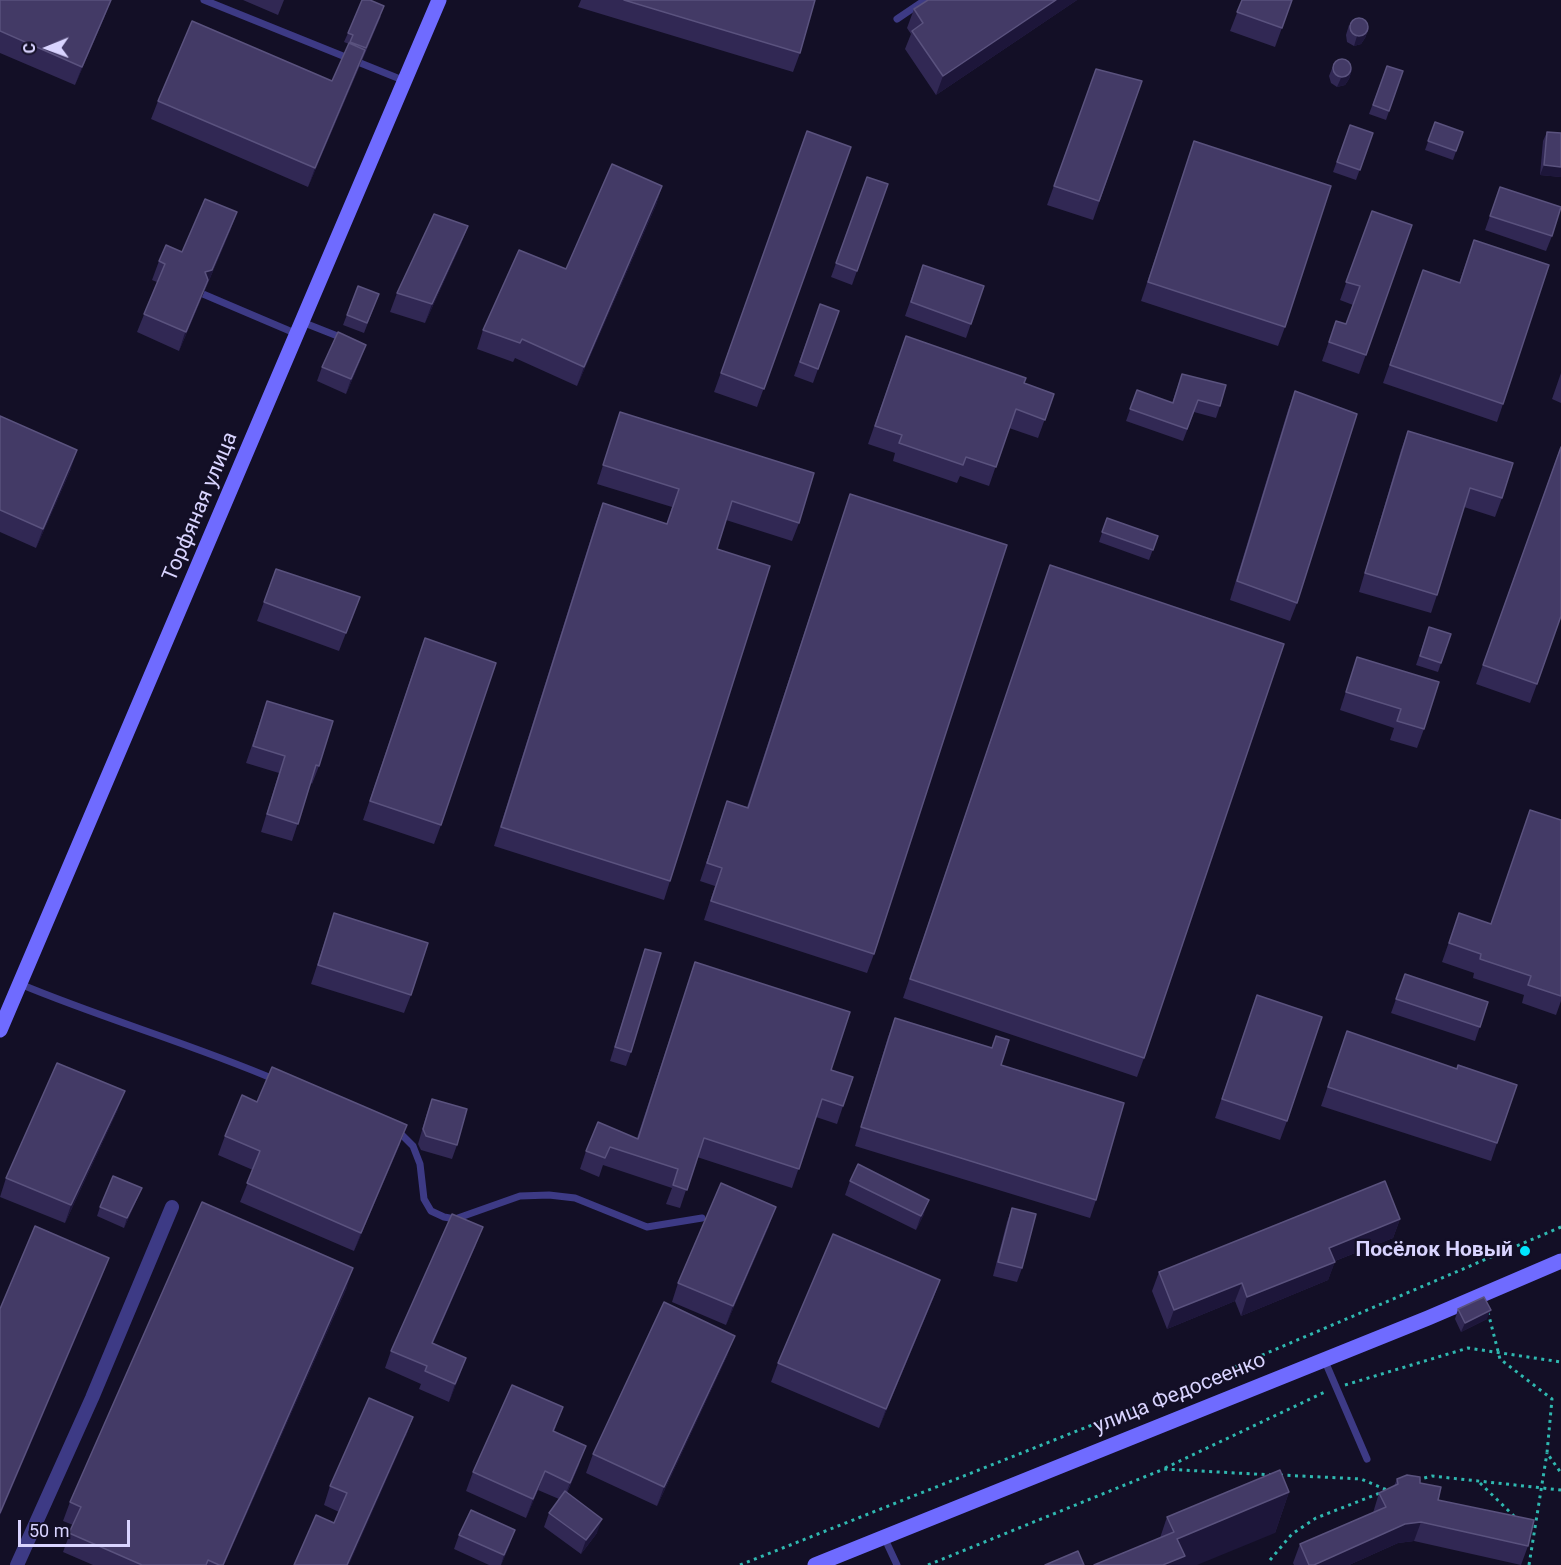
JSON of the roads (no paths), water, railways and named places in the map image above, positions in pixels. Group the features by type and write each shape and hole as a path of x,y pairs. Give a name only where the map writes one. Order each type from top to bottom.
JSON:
{"street":[{"name":"Торфяная улица","path":"0,1030 440,0"},
{"path":"17,1565 92,1398 172,1207"},
{"name":"улица Федосеенко","path":"815,1565 1483,1295 1561,1261"}],"lane":[{"path":"204,0 405,81"},
{"path":"897,19 925,0"},
{"path":"203,294 300,328 340,337"},
{"path":"20,984 75,1007 222,1057 281,1082"},
{"path":"390,1127 400,1131 413,1146 420,1164 424,1199 431,1211 444,1217 455,1219 520,1196 549,1195 575,1198 647,1227 702,1218"},
{"path":"1324,1359 1367,1459"},
{"path":"884,1536 897,1565"}],"place":[{"name":"Посёлок Новый","path":"1525,1251"}]}
